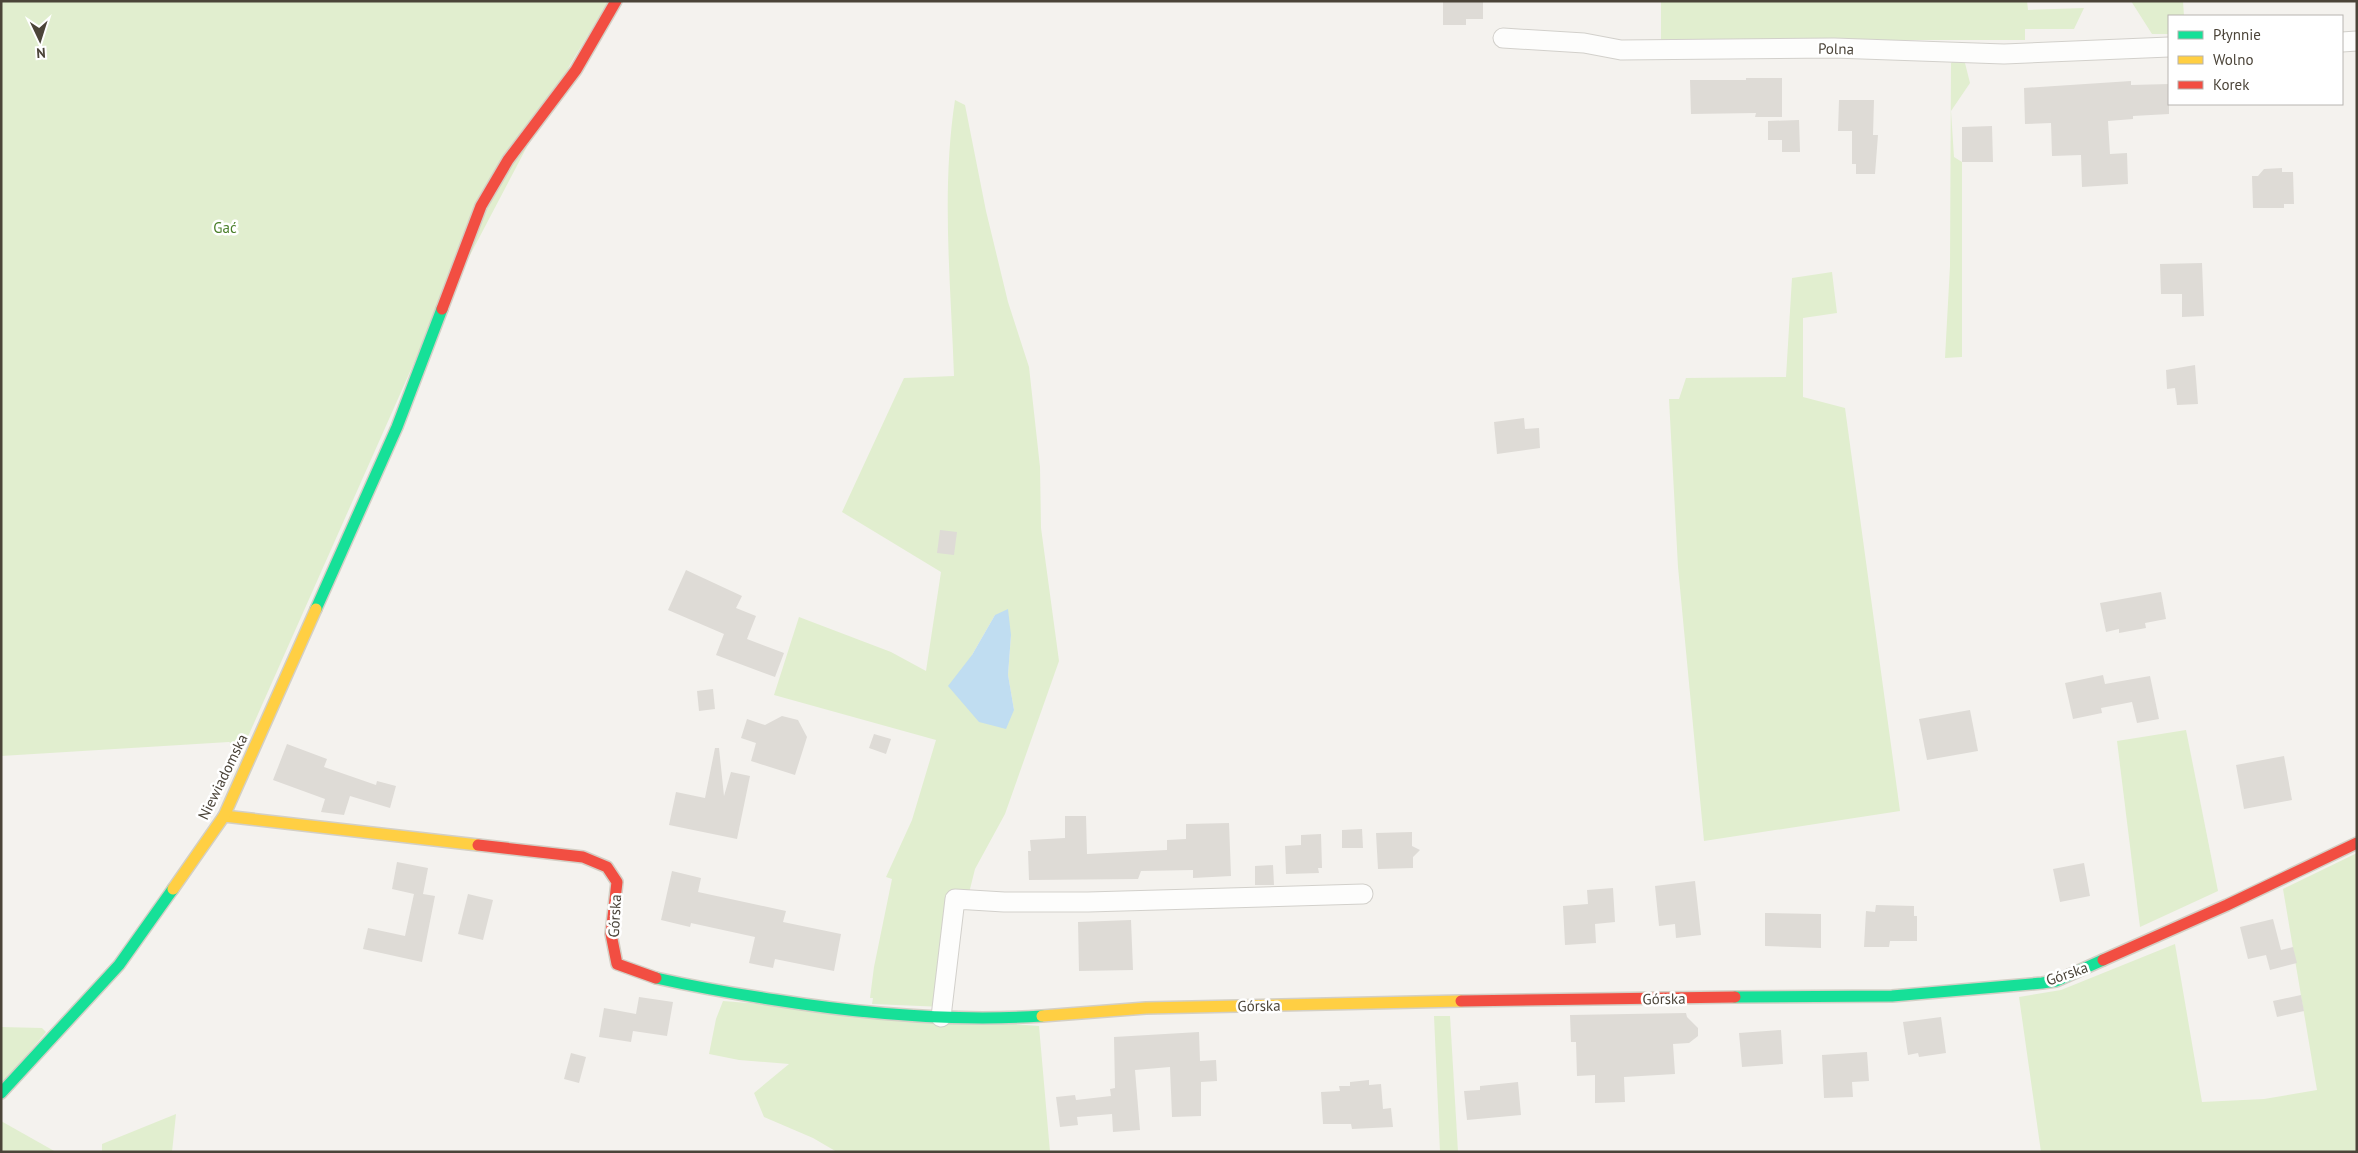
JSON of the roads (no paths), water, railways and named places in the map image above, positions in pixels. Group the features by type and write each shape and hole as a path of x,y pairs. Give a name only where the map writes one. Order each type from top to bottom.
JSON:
{"street":[{"name":"Niewiadomska","path":"1,1093 119,966 224,816 397,426 481,206 508,160 576,70 616,1"},
{"name":"Polna","path":"1503,38 1584,43 1621,50 1834,48 2004,54 2168,47"},
{"path":"2343,42 2357,41"},
{"name":"Górska","path":"224,816 583,857 607,867 617,882 611,934 617,964 649,976 694,987 852,1012 941,1017 1026,1017 1146,1008 1493,1000 1668,999 1785,995 1892,996 2042,983 2078,972 2136,944 2227,905 2357,843"},
{"path":"941,1017 955,899 1004,902 1069,902 1363,894"}],"water":[{"path":"1008,609 1011,635 1008,675 1014,710 1006,729 979,722 948,686 972,655 995,615"}],"park label":[{"name":"Gać","path":"225,228"}]}
